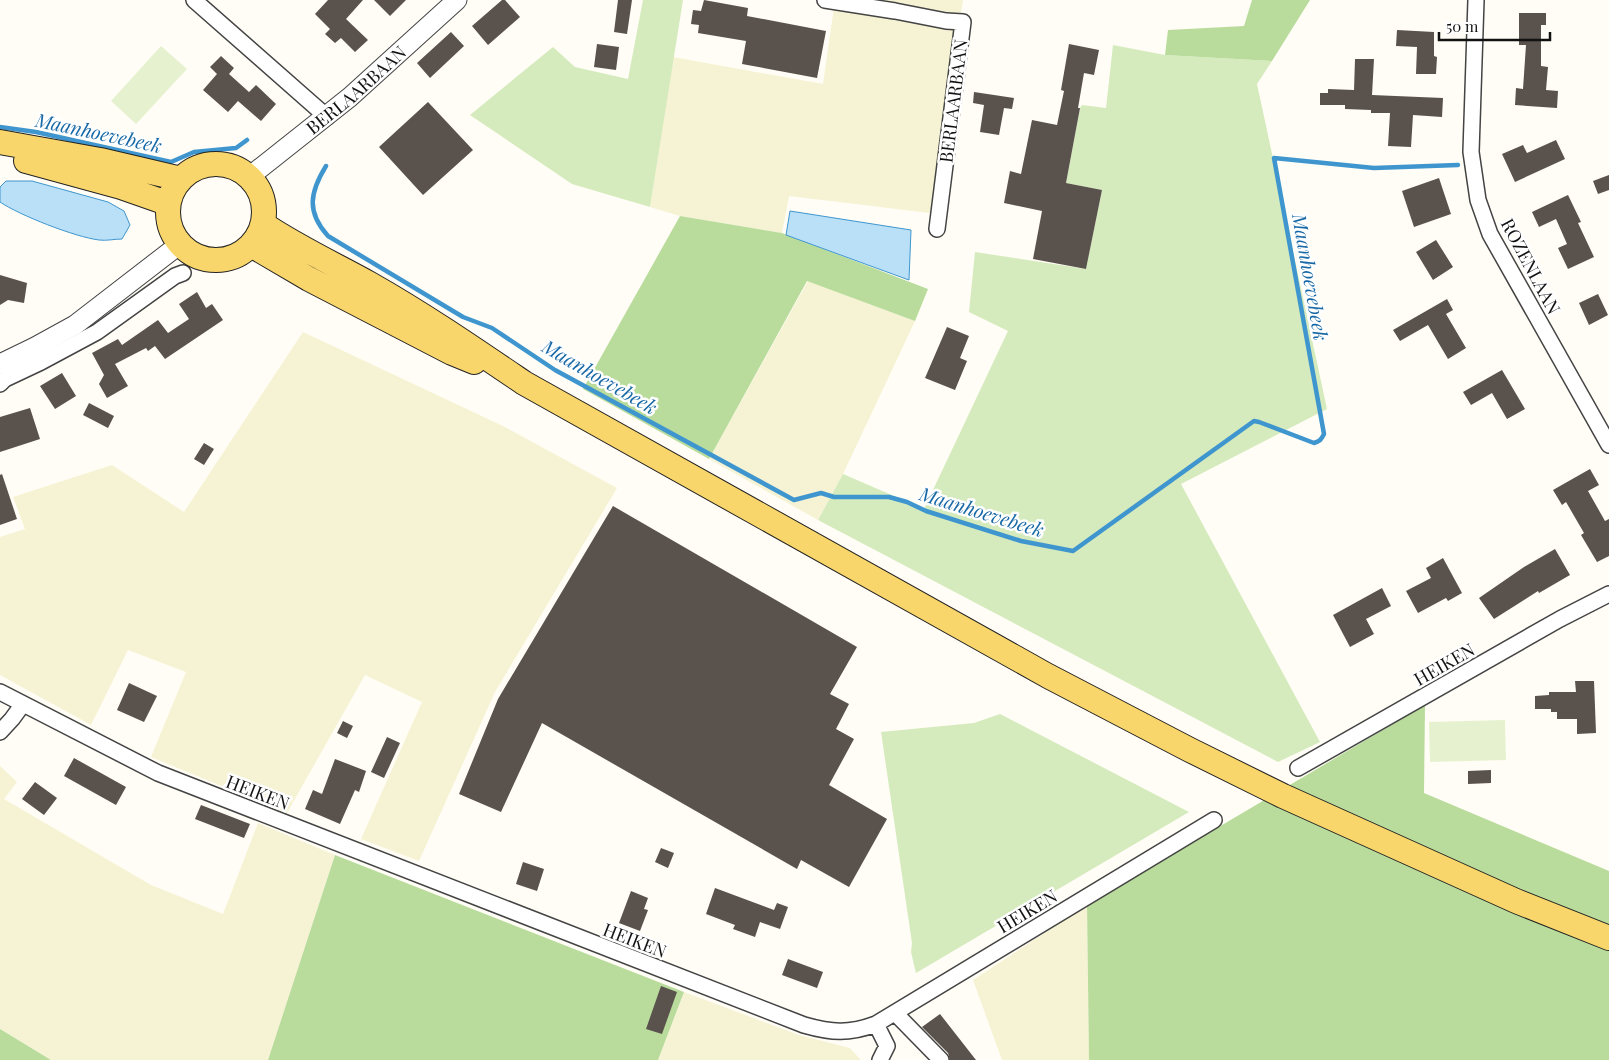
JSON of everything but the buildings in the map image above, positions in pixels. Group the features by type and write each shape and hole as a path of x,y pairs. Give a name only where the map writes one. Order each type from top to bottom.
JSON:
{"main road":[{"path":"0,142 100,160 181,179"},
{"path":"0,155 25,160 121,187 161,201 168,206"},
{"path":"215,164 234,167 250,177 258,187 263,199 264,212 263,224 258,236 251,245 236,256 212,260 190,252 180,244 172,230 168,206 175,188 181,179 197,168 215,164"},
{"path":"263,224 321,259 370,284 437,325 524,383 1040,672 1283,796 1516,901 1609,938"},
{"path":"251,245 309,279 452,353 524,383"}],"street":[{"path":"194,0 326,117"},
{"name":"BERLAARBAAN","path":"250,177 326,117 458,0"},
{"name":"BERLAARBAAN","path":"825,0 946,21 963,22 937,229"},
{"name":"ROZENLAAN","path":"1476,0 1471,152 1478,200 1490,234 1609,445"},
{"path":"0,364 75,325 180,244"},
{"path":"0,384 5,379 97,332 175,276 184,273"},
{"name":"HEIKEN","path":"1298,768 1609,594"},
{"name":"HEIKEN","path":"0,692 158,773 804,1025 824,1031 847,1032 876,1024 1214,820"},
{"path":"0,732 23,704"},
{"path":"895,1013 941,1060"},
{"path":"876,1024 887,1046 880,1060"}],"shaded area":[{"path":"835,0 963,0 930,213 789,196 782,233 680,216 650,207 673,57 823,84"},
{"path":"808,281 915,321 843,474 818,520 709,459"},
{"path":"303,332 505,427 617,488 495,692 419,861 361,839 422,702 365,675 287,813 151,757 186,672 128,650 91,725 0,675 0,537 25,529 13,497 112,465 184,512"},
{"path":"0,766 17,782 4,799 151,885 223,914 258,823 335,855 268,1060 51,1060 0,1029"},
{"path":"1087,905 1089,1060 1002,1060 973,980"},
{"path":"684,992 799,1035 850,1048 861,1060 658,1060"}],"green space":[{"path":"643,0 683,0 650,207 572,184 470,115 553,47 575,67 628,79"},
{"path":"1252,0 1310,0 1272,61 1165,55 1168,30 1244,26"},
{"path":"1113,45 1165,55 1272,61 1257,84 1327,409 1181,484 1320,742 1278,762 818,520 843,474 924,509 1008,331 969,312 975,252 1086,269 1102,190 1066,183 1080,108 1082,105 1106,108"},
{"path":"161,46 187,69 136,124 111,101"},
{"path":"680,216 782,233 928,289 915,321 807,281 709,459 583,389"},
{"path":"1425,705 1424,793 1609,871 1609,1060 1089,1060 1087,905"},
{"path":"1000,714 1189,812 916,973 911,952 912,943 881,732 974,723"},
{"path":"1505,720 1506,760 1430,762 1429,722"},
{"path":"335,855 684,992 658,1060 268,1060"},
{"path":"0,1029 51,1060 0,1060"}],"water":[{"path":"6,181 32,181 108,202 124,211 130,225 122,239 99,240 62,230 33,219 0,202 0,187"},
{"path":"790,211 911,230 909,280 786,235"}],"waterway":[{"name":"Maanhoevebeek","path":"0,127 36,132 171,162 194,152 236,148 247,140"},
{"name":"Maanhoevebeek","path":"326,166 316,185 313,210 316,219 328,236 463,317 492,328 555,370 794,500 821,493 834,497 889,497 907,502 926,511 1021,541 1073,551 1254,421 1314,443 1320,440 1324,434 1274,158 1374,168 1458,165"}]}
